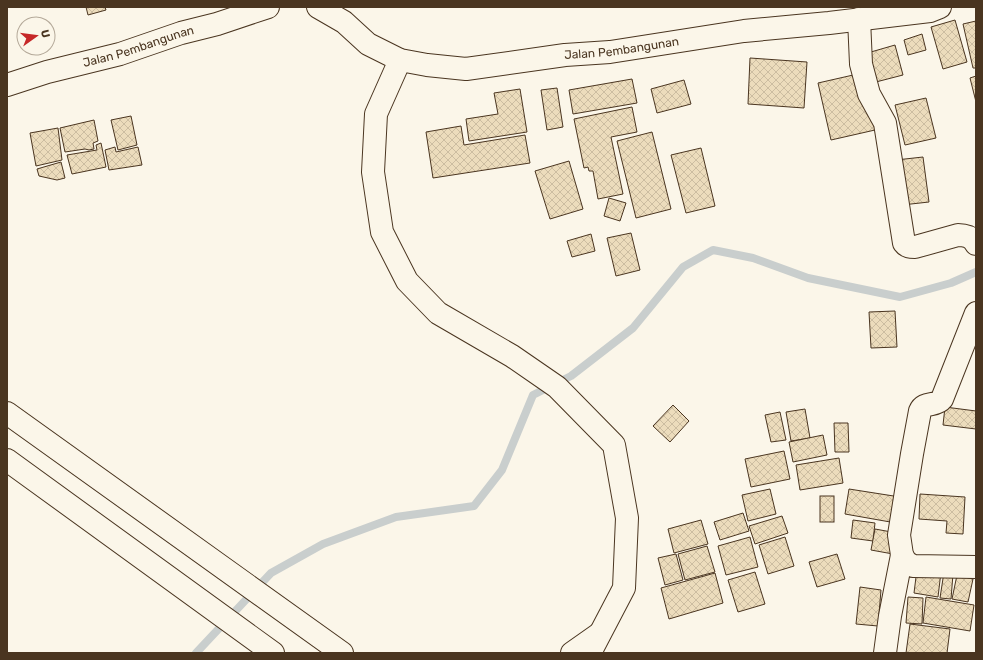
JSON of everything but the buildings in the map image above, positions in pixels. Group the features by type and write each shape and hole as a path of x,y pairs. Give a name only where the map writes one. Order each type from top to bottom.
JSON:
{"street":[{"name":"Jalan Pembangunan","path":"7,85 47,72 120,54 181,33 217,24 268,7"},
{"name":"Jalan Pembangunan","path":"318,7 344,22 368,44 400,60 427,65 466,69 566,55 610,52 744,31 930,11 940,7"},
{"path":"860,19 861,64 869,94 885,123 904,243 906,246 915,247 958,235 963,235 974,240 976,244"},
{"path":"400,60 376,114 373,172 382,232 407,281 438,313 512,356 557,388 614,445 627,518 624,588 590,653"},
{"path":"885,653 890,616 902,555 899,535 920,411 925,405 937,403 942,399 976,313"},
{"path":"7,413 342,653"},
{"path":"7,460 273,653"},
{"path":"902,555 906,562 913,566 976,568"},
{"path":"572,653 602,632"}],"waterway":[{"path":"196,653 271,573 323,544 396,517 474,506 502,470 533,395 571,376 633,328 683,267 713,250 753,258 808,278 900,297 951,283 976,272"}]}
